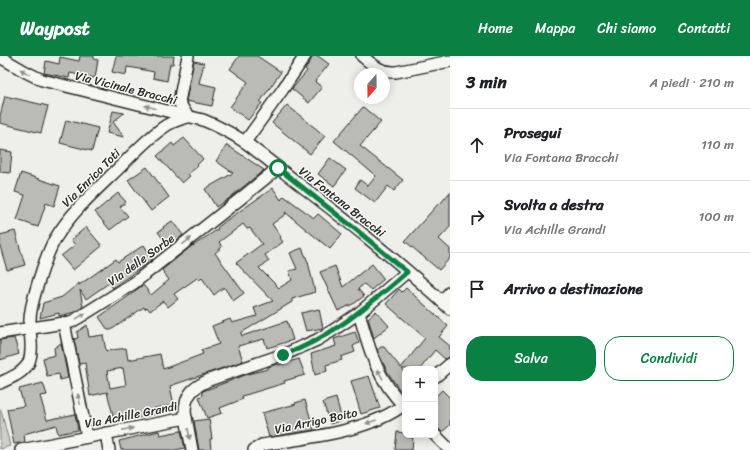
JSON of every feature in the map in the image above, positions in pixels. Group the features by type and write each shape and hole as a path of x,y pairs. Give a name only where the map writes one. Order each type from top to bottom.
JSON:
{"street":[{"name":"Via Vicinale Bracchi","path":"188,56 179,102 188,117"},
{"path":"245,142 305,56"},
{"path":"362,56 379,69 387,72 396,72 450,61"},
{"name":"Via Vicinale Bracchi","path":"0,57 42,80 188,117"},
{"name":"Via Fontana Bracchi","path":"188,117 203,120 216,125 245,142 365,236 446,305"},
{"name":"Via Enrico Toti","path":"0,383 17,375 27,364 31,353 31,308 40,277 45,261 55,239 71,216 154,134 171,122 188,117"},
{"name":"Via delle Sorbe","path":"0,333 71,322 78,318 134,284 278,168"},
{"name":"Via Achille Grandi","path":"21,450 186,418 185,407 187,399 192,390 197,386 209,380 290,352 332,331 359,313 407,272"},
{"path":"446,305 450,292"},
{"path":"359,313 377,370 388,388 402,404"},
{"path":"64,323 87,437"},
{"path":"438,374 450,364"},
{"name":"Via Arrigo Boito","path":"254,450 262,445 329,434 354,427 376,420 402,407"},
{"path":"186,418 192,450"},
{"path":"106,433 109,450"},
{"path":"437,438 450,450"}],"shaded area":[{"path":"0,410 10,446 0,449"}],"building":[{"path":"80,56 94,56 94,59 98,60 95,78 70,73 69,78 44,73 46,61 59,64 60,57 79,61"},
{"path":"116,56 174,56 173,64 170,64 167,81 153,78 154,72 134,68 127,67 126,75 112,72"},
{"path":"239,56 257,56 281,72 260,102 262,103 248,120 230,107 248,82 230,69"},
{"path":"312,56 318,56 329,64 315,82 322,87 309,103 292,89 307,71 305,69"},
{"path":"194,61 204,63 199,83 216,87 212,106 186,101"},
{"path":"5,96 48,106 41,133 0,123 0,116"},
{"path":"287,105 325,136 310,154 272,123"},
{"path":"363,107 381,122 360,146 403,180 394,191 388,186 375,203 355,188 360,180 368,186 376,176 334,141"},
{"path":"113,111 124,113 113,122 124,137 107,133"},
{"path":"66,120 98,128 92,151 60,143"},
{"path":"184,138 203,159 197,165 198,166 188,174 190,176 182,183 157,156 172,143 174,146"},
{"path":"227,145 264,170 216,207 205,189 233,173 216,161"},
{"path":"0,150 12,152 10,173 0,172"},
{"path":"330,158 346,170 334,186 318,174"},
{"path":"147,167 169,197 151,211 128,180"},
{"path":"21,173 60,186 54,206 46,203 38,227 17,220 25,195 15,192"},
{"path":"273,188 281,200 284,196 314,218 318,214 342,234 330,249 285,212 286,214 272,224 283,242 265,255 269,261 259,268 279,288 292,280 289,271 297,269 290,253 302,248 308,262 315,292 292,299 292,302 241,333 242,336 287,321 293,340 267,348 264,339 238,346 243,361 170,386 174,405 155,408 156,414 115,423 107,392 90,396 85,363 79,364 74,339 78,338 77,332 87,325 89,337 103,335 106,351 126,348 128,360 160,354 163,369 203,354 201,350 219,344 212,326 230,319 232,323 257,316 254,308 273,301 236,263 262,244 250,228 247,229 243,224 219,242 222,247 215,253 244,293 233,301 224,287 214,295 202,278 199,280 197,278 174,294 178,299 168,307 163,301 150,311 147,307 145,309 144,307 111,330 108,330 99,317 143,285 151,295 169,280 162,270 193,245 218,229 217,228","holes":["123,368 126,385 110,388 107,371"]},
{"path":"450,192 450,227 439,239 450,249 450,258 439,270 405,241"},
{"path":"118,193 126,202 120,207 128,216 110,230 95,212"},
{"path":"172,221 183,235 169,247 158,232"},
{"path":"86,227 102,246 73,270 61,256 75,245 71,240"},
{"path":"15,231 25,265 7,270 0,246 0,235"},
{"path":"144,245 153,259 113,288 109,283 86,299 80,290 83,307 75,312 59,316 59,313 40,318 43,303 62,297 79,283 79,285 116,259 118,262"},
{"path":"372,264 384,279 371,290 364,284 358,289 364,296 355,303 338,311 320,272 335,266 343,287"},
{"path":"406,288 448,326 439,337 450,346 450,357 445,359 435,350 422,366 403,366 425,338 386,304 399,289 402,292"},
{"path":"319,309 323,328 306,331 301,313"},
{"path":"376,311 389,326 374,338 368,318"},
{"path":"355,332 359,343 353,346 355,352 341,357 342,360 326,365 327,371 315,375 311,354 336,346 334,339"},
{"path":"14,338 19,354 0,360 0,340"},
{"path":"61,343 68,378 60,380 59,374 47,376 43,358 55,355 54,348"},
{"path":"384,347 401,368 402,367 401,392 387,371 377,350"},
{"path":"299,359 305,375 284,381 285,383 242,396 243,399 220,408 222,413 207,418 199,397 203,395 203,391 248,374 268,369 268,367"},
{"path":"369,376 380,408 361,414 351,381"},
{"path":"43,383 47,395 40,396 47,420 75,414 78,430 58,434 56,425 24,434 25,442 14,444 7,409 24,406 19,389"},
{"path":"442,390 450,398 450,425 442,432 438,429 438,394"},
{"path":"336,398 342,420 330,424 323,402"},
{"path":"305,400 314,430 269,437 262,413 296,404 295,403"},
{"path":"209,419 212,439 210,439 211,450 199,450 194,421"},
{"path":"159,431 160,435 181,431 185,448 175,450 121,450 119,441"},
{"path":"397,432 402,433 402,438 413,438 412,450 395,450"}],"route":[{"path":"278,168 377,246 407,272 359,313 346,322 317,340 283,355"}]}
